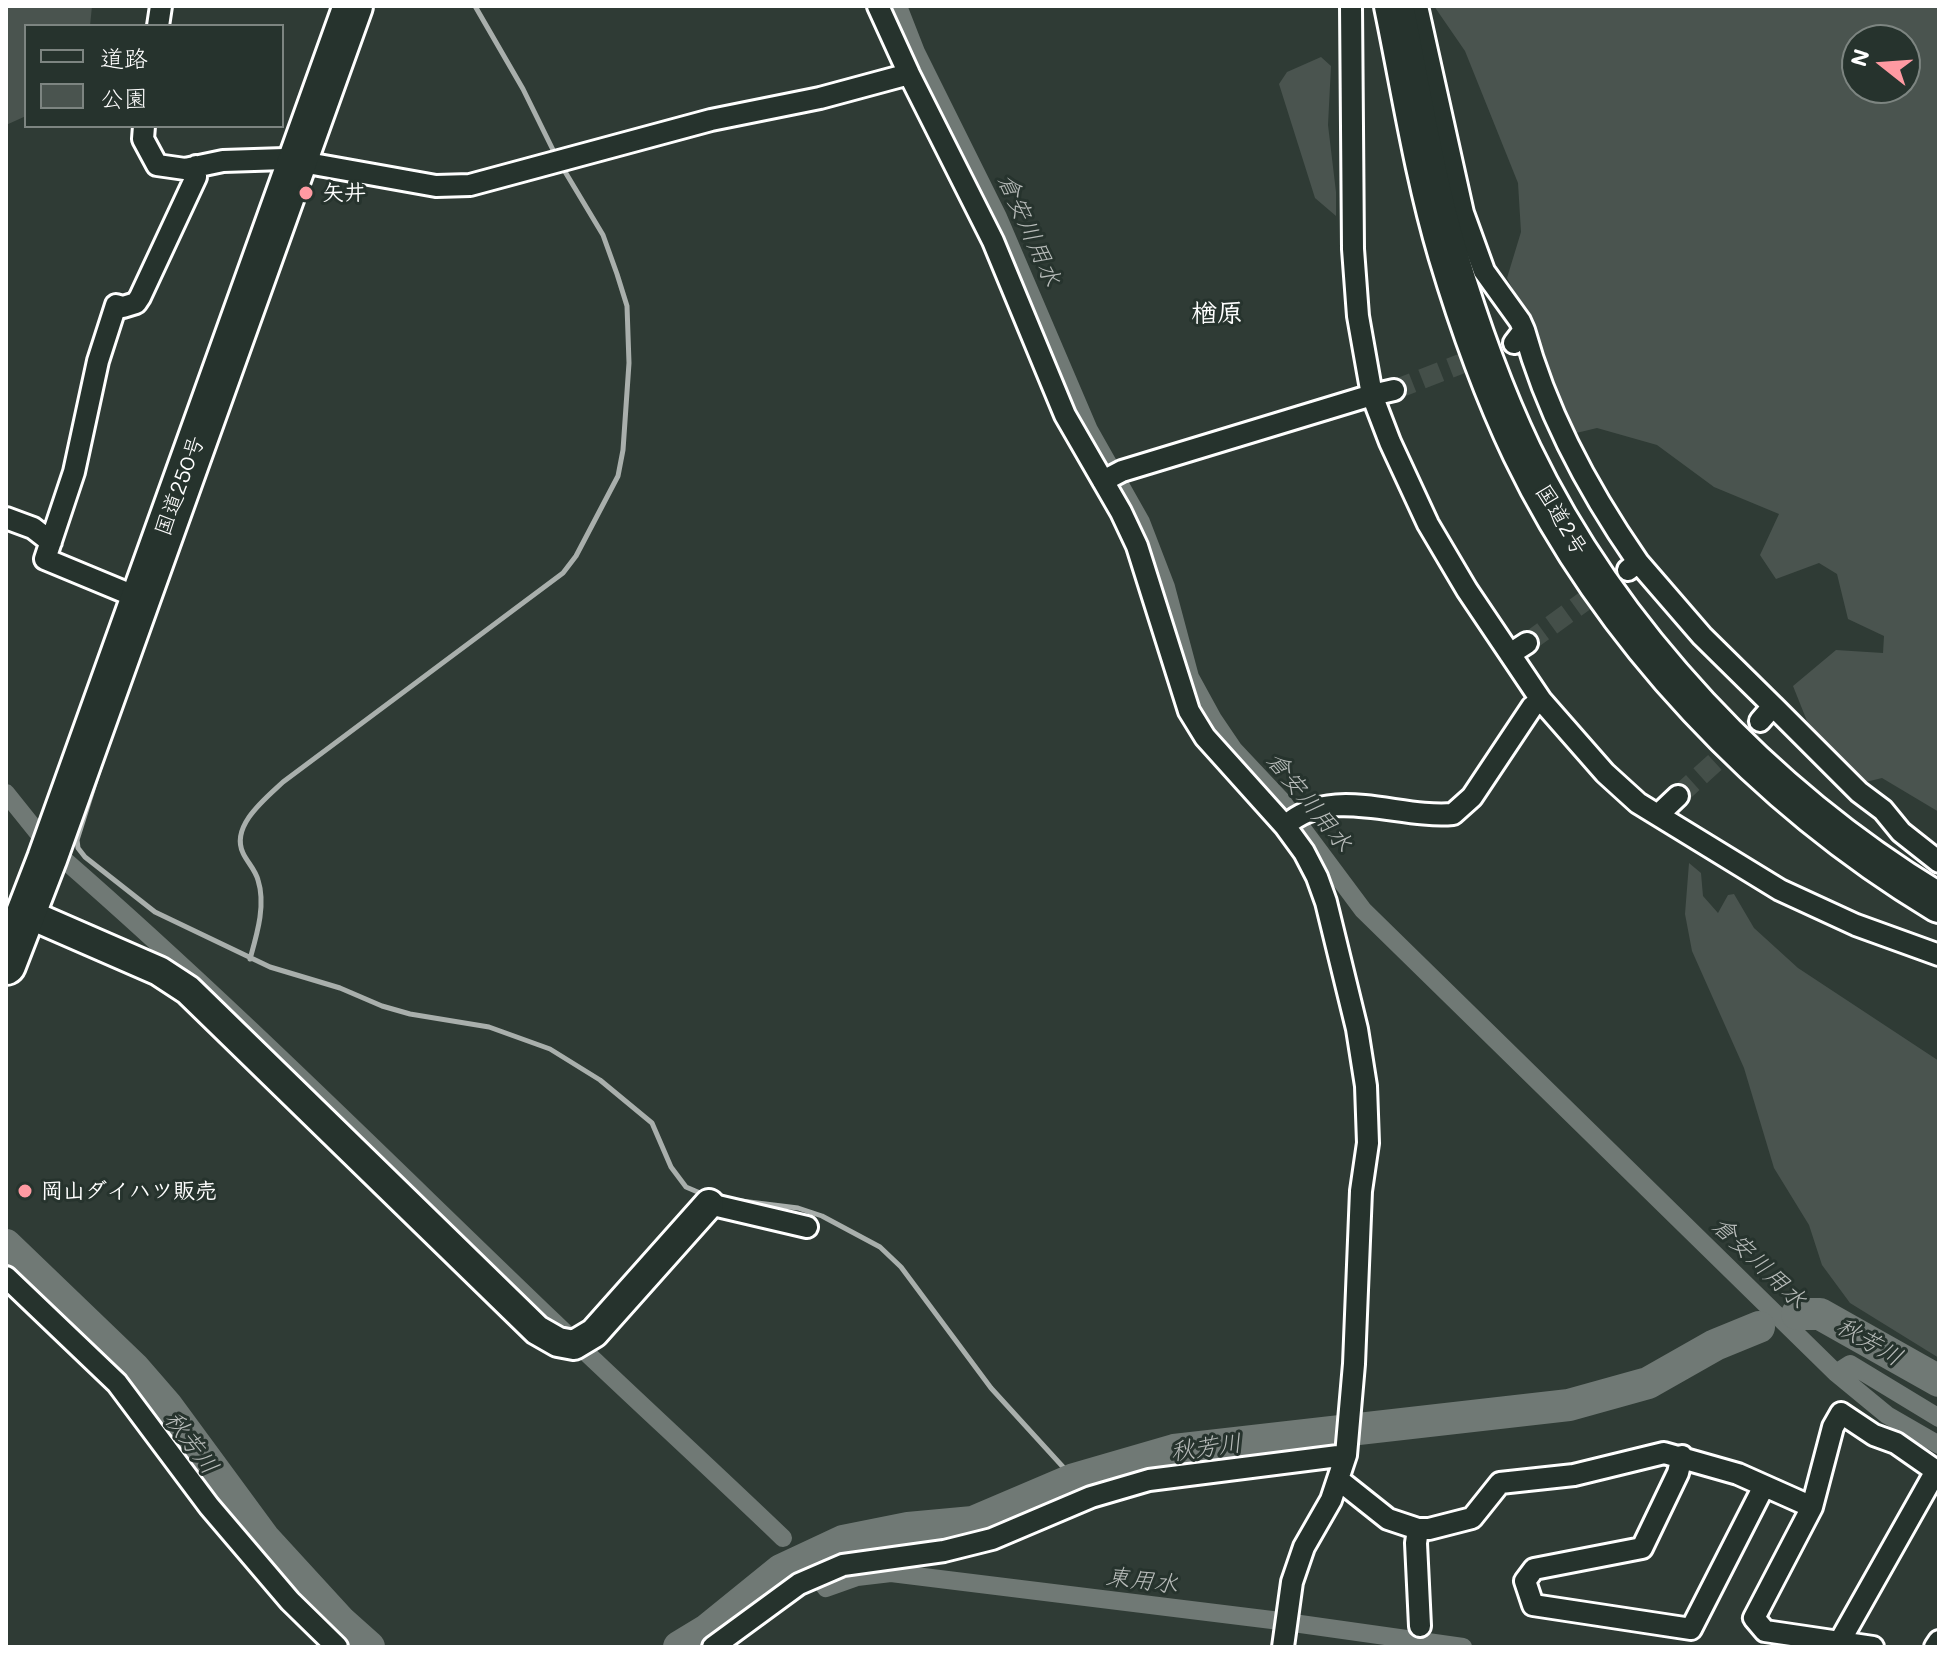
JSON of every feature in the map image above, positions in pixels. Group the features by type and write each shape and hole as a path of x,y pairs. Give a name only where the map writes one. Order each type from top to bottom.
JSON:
{"highway":[{"name":"国道250号","path":"6,965 353,6"},
{"name":"国道2号","path":"1394,6 1448,253 1481,352 1522,452 1565,530 1616,607 1678,683 1739,750 1811,812 1893,875 1939,903"}],"street":[{"path":"878,6 993,241 1065,415 1111,476 1121,512 1137,546 1189,711 1205,737 1291,820 1326,902 1357,1029 1366,1086 1368,1143 1359,1216 1348,1448 1331,1500 1304,1547 1292,1582 1285,1629"},
{"path":"1351,6 1353,249 1358,316 1372,395 1428,524 1467,590 1519,649 1541,700 1605,773 1638,803 1780,890 1856,925 1939,955"},
{"path":"1417,6 1463,213 1484,271 1519,336 1577,465 1633,566 1702,636 1767,714 1883,810 1901,832 1939,862"},
{"path":"144,128 143,139 157,165 185,169 223,161 285,159 436,186 470,185 557,160 909,74"},
{"path":"139,598 45,559 74,472 98,361 116,305 123,307 136,303 140,297 196,177 196,166"},
{"path":"1111,476 1394,390"},
{"path":"6,518 33,528 51,542"},
{"path":"1291,820 1326,805 1453,814 1472,797 1532,707 1541,700"},
{"path":"1659,814 1678,796"},
{"path":"26,913 159,971 188,990 537,1330 558,1342 574,1345 594,1333 709,1204 807,1227"},
{"path":"6,1277 117,1383 209,1506 290,1601 337,1647"},
{"path":"1840,1641 1937,1472 1896,1443 1874,1435 1841,1413 1833,1427 1812,1507 1754,1618 1765,1631 1873,1647"},
{"path":"713,1647 799,1584 843,1565 944,1551 992,1539 1091,1497 1149,1480 1348,1448"},
{"path":"1339,1480 1388,1519 1418,1529 1429,1529 1472,1518 1500,1483 1574,1475 1664,1453 1738,1474 1812,1507"},
{"path":"1682,1456 1678,1473 1642,1548 1534,1569 1525,1581 1533,1605 1691,1629 1764,1486"},
{"path":"1418,1529 1420,1626"},
{"path":"1935,1647 1939,1641"}],"green space":[{"path":"6,6 92,6 90,24 24,24 24,117 6,125"},
{"path":"1434,6 1939,6 1939,812 1882,778 1862,783 1807,721 1793,686 1836,650 1883,653 1884,636 1848,619 1837,574 1819,563 1776,579 1760,555 1779,514 1714,487 1657,445 1597,428 1568,435 1535,332 1507,278 1521,232 1518,183 1465,51"},
{"path":"1321,57 1331,66 1328,125 1336,216 1315,198 1279,84 1287,72"},
{"path":"1689,863 1701,873 1703,896 1718,913 1728,895 1734,894 1754,928 1798,968 1939,1061 1939,1358 1850,1303 1822,1265 1809,1225 1774,1168 1744,1068 1692,951 1685,914"}],"waterway":[{"path":"475,6 523,89 556,156"},
{"name":"倉安川用水","path":"898,6 916,52 998,217 1089,430 1141,522 1166,587 1190,677 1234,750 1281,800 1363,910 1836,1373 1887,1415 1939,1445"},
{"path":"250,959 260,920 261,899 257,876 240,843 241,833 252,813 283,782 563,573 576,556 618,476 623,450 629,363 627,306 603,235 561,165"},
{"path":"102,761 77,840 78,848 85,857 155,912 270,967 340,988 382,1006 410,1014 489,1027 550,1049 600,1080 652,1123 671,1167 686,1187 707,1196"},
{"path":"6,793 38,833"},
{"path":"61,857 249,1028 783,1538"},
{"path":"733,1200 798,1208 822,1216 880,1247 901,1267 991,1388 1074,1479"},
{"name":"秋芳川","path":"6,1245 134,1368 167,1406 264,1538 341,1622 369,1647"},
{"name":"秋芳川","path":"1797,1314 1820,1314 1939,1381"},
{"name":"秋芳川","path":"679,1647 707,1630 781,1570 843,1541 908,1528 973,1522 1074,1479 1174,1450 1569,1405 1648,1383 1715,1345 1759,1327"},
{"path":"1836,1373 1850,1364 1939,1418"},
{"name":"東用水","path":"820,1580 826,1588 857,1577 891,1573 1463,1647"}],"tunnel":[{"path":"1394,390 1514,343"},
{"path":"1527,643 1608,584"},
{"path":"1678,796 1760,721"}],"place":[{"name":"矢井","path":"306,193"},
{"name":"岡山ダイハツ販売","path":"25,1191"}],"district":[{"name":"楢原","path":"1217,314"}]}
